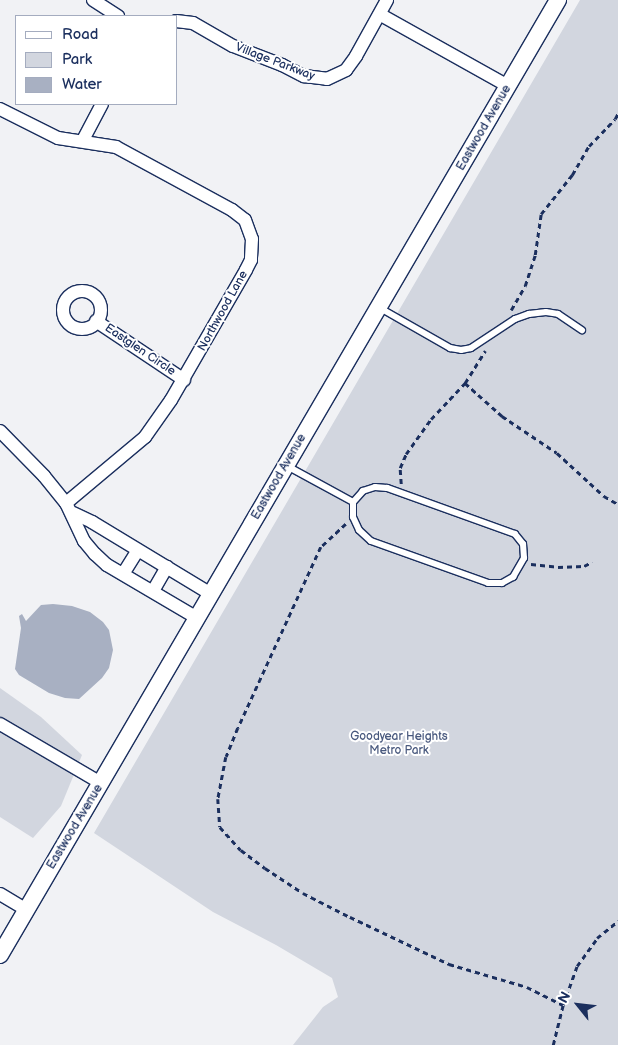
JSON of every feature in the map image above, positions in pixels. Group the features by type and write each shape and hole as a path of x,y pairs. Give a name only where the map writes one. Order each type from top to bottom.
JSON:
{"street":[{"path":"93,0 116,15"},
{"name":"Village Parkway","path":"178,21 194,24 241,50 318,80 334,77 346,70 381,15 387,0"},
{"name":"Eastwood Avenue","path":"0,954 102,783 558,0"},
{"path":"381,15 508,86"},
{"path":"83,140 101,105"},
{"name":"Northwood Lane","path":"0,109 58,138 83,140 116,147 232,210 245,220 252,239 251,260 184,380 145,437 69,508"},
{"name":"Eastglen Circle","path":"96,321 184,380"},
{"path":"0,431 44,476 69,508 84,541 107,565 197,618"},
{"path":"69,508 211,594"},
{"path":"123,574 138,550"},
{"path":"152,592 167,567"},
{"path":"0,724 102,783"},
{"path":"0,894 27,910"}],"lane":[{"path":"379,307 450,348 461,350 471,348 515,319 546,312 558,314 582,330"},
{"path":"286,465 353,502"},
{"path":"374,487 401,493 515,534 523,544 523,562 513,577 502,583 488,583 371,541 359,530 354,517 353,502 363,491 374,487"}],"path":[{"path":"401,493 400,468 406,454 431,419 465,383 500,329 528,278 535,255 541,214 572,175 589,146 615,119 618,113"},
{"path":"465,383 502,416 557,453 604,496 618,504"},
{"path":"354,517 321,547 238,728 226,757 218,799 220,827 241,850 303,893 448,964 527,987 563,1005"},
{"path":"523,562 558,567 584,566 592,562"},
{"path":"552,1045 563,1005 577,966 597,938 618,921"}],"green space":[{"name":"Goodyear Heights Metro Park","path":"580,0 618,0 618,1045 293,1045 323,1007 338,997 332,978 276,945 213,912 94,833"},
{"path":"0,688 41,717 82,755 61,806 33,838 0,817"}],"water":[{"path":"41,605 72,606 90,612 103,622 109,630 113,650 109,668 102,678 79,699 65,698 49,693 19,675 15,669 21,628 19,616 22,614 26,621"}]}
